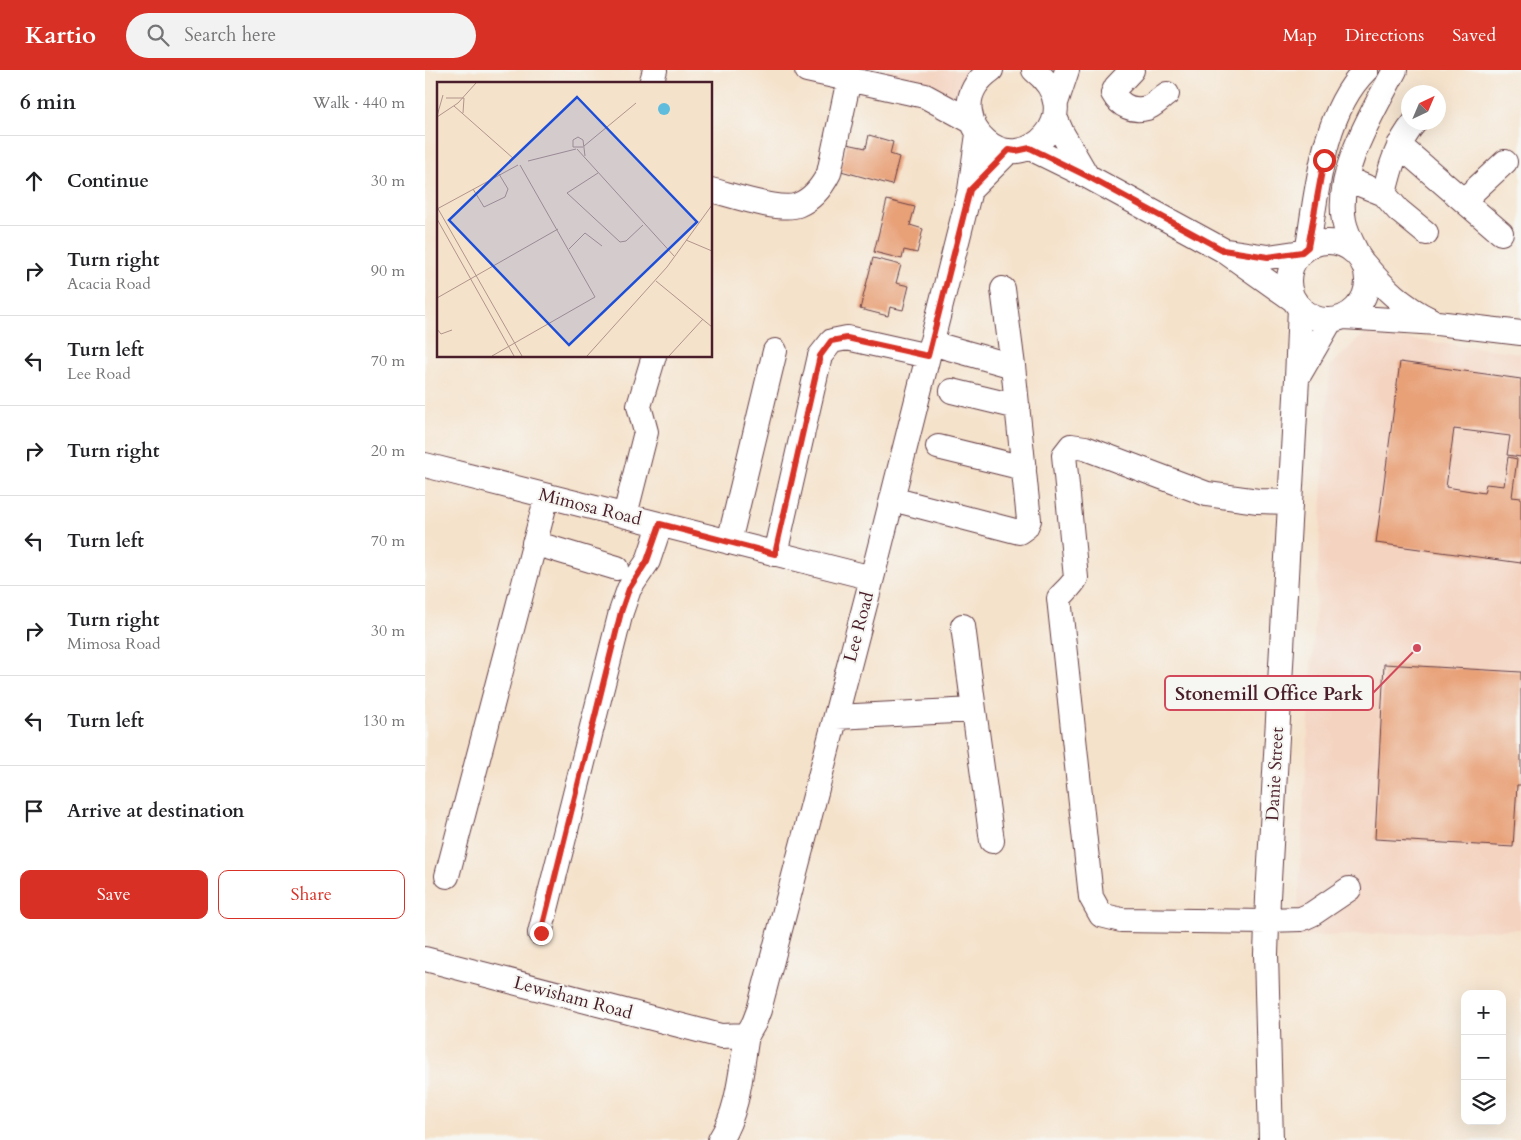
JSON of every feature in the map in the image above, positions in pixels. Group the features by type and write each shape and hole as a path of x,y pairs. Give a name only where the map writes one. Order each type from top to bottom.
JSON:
{"street":[{"path":"807,70 925,96 975,128 989,144 1002,150 1019,149 1087,176 1223,250 1297,304 1306,314 1319,319 1437,322 1521,333"},
{"path":"1034,70 1044,78 1052,89 1061,132 1087,176"},
{"name":"Lee Road","path":"970,190 1019,149 1042,140 1050,130 1067,70"},
{"path":"1132,70 1116,87 1113,93 1117,101 1131,109 1148,108 1167,94"},
{"path":"1297,304 1291,293 1289,280 1291,266 1298,255 1305,249 1330,133 1351,87 1366,70"},
{"path":"1337,319 1354,310 1362,301 1367,288 1367,276 1344,221 1343,202 1347,178 1358,140 1395,70"},
{"path":"925,96 980,78"},
{"name":"Lee Road","path":"720,1140 729,1124 734,1105 747,1035 759,1010 872,578 970,190 975,128 969,106 980,78"},
{"path":"713,191 773,206 797,206 812,197 823,186 829,173 849,79"},
{"path":"1384,194 1399,145 1409,130"},
{"path":"1399,145 1501,233"},
{"path":"1464,200 1505,162"},
{"path":"1347,178 1384,194 1398,210 1426,233"},
{"path":"1223,250 1268,257 1305,249 1320,242 1333,242 1346,246 1360,258 1383,287 1413,312 1437,322"},
{"path":"892,499 1019,532 1029,520 1003,289"},
{"name":"Danie Street","path":"1271,1140 1266,954 1267,921 1297,379 1297,304"},
{"name":"Danie Street","path":"1297,379 1337,319"},
{"path":"775,554 820,356 831,341 847,338 930,349 1013,366"},
{"path":"729,542 775,351"},
{"path":"625,515 646,432 639,406 653,358"},
{"path":"952,391 1017,407"},
{"path":"1290,502 1258,501 1207,494 1085,448 1071,446 1064,455 1075,578 1073,584 1059,598 1091,897 1101,915 1121,920 1267,921 1301,919 1312,914 1349,889"},
{"path":"938,447 1024,468"},
{"name":"Mimosa Road","path":"425,465 872,578"},
{"path":"447,876 547,496"},
{"path":"541,933 621,612 629,589 647,561 660,524"},
{"path":"535,543 617,568"},
{"path":"963,626 992,842"},
{"path":"835,717 974,710"},
{"name":"Lewisham Road","path":"425,959 721,1036 747,1035"}],"shaded area":[{"path":"810,70 969,70 972,115"},
{"path":"1364,334 1521,353 1521,929 1296,937 1330,366"}],"building":[{"path":"869,135 893,142 890,154 899,157 892,185 841,171 847,144 866,148"},
{"path":"887,200 915,207 910,225 923,229 917,253 904,250 902,259 874,252"},
{"path":"873,258 901,265 896,283 909,286 903,310 890,307 888,316 860,309"},
{"path":"1400,362 1521,379 1521,457 1507,455 1510,436 1454,429 1446,487 1484,493 1486,484 1504,486 1508,457 1517,459 1512,497 1521,498 1521,563 1376,543"},
{"path":"1384,664 1521,672 1521,785 1517,785 1513,847 1375,839"}],"place":[{"name":"Stonemill Office Park","path":"1417,648"}],"route":[{"path":"541,933 621,612 629,589 647,561 660,524 775,554 820,356 831,341 847,338 928,356 970,190 1009,150 1016,151 1030,148 1087,176 1223,250 1260,257 1302,252 1308,247 1324,160"}]}
